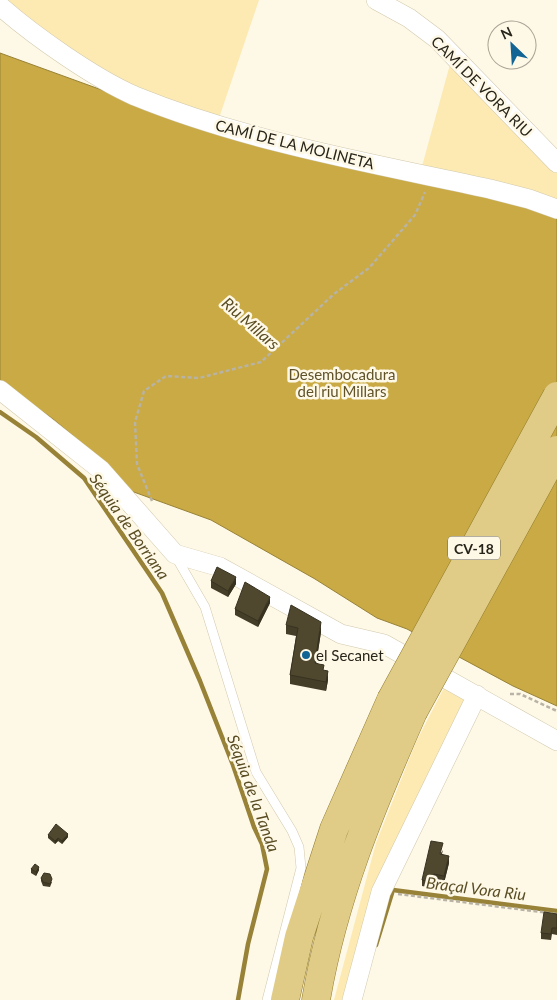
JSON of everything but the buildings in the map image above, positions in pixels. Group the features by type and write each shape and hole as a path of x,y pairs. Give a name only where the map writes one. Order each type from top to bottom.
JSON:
{"main road":[{"name":"CV-18","path":"316,1000 324,951 402,706 557,396"},
{"name":"CV-18","path":"285,1000 299,937 334,829 402,706 557,450"}],"street":[{"name":"CAMÍ DE VORA RIU","path":"376,0 409,18 437,39 557,163"},
{"name":"CAMÍ DE LA MOLINETA","path":"0,6 22,25 68,56 134,95 241,133 529,199 557,209"},
{"path":"0,390 101,470 175,554 220,567 341,634 384,644 557,741"},
{"path":"352,1000 381,892 477,695"}],"lane":[{"path":"175,554 205,607 256,772 292,830 300,856 301,868 267,1000"}],"path":[{"path":"154,505 137,464 135,422 144,391 166,376 199,378 261,362 294,330 369,268 415,215 432,176"},
{"path":"381,892 557,914"}],"shaded area":[{"path":"0,0 259,0 218,121 103,73"},
{"path":"452,57 557,167 557,206 421,170"},
{"path":"447,682 473,696 423,798 349,1000 334,1000 376,843 416,742"}],"water":[{"name":"Riu Millars","path":"0,53 190,122 515,202 557,217 557,706 513,686 407,629 377,618 315,579 211,520 131,491 107,464 53,419 0,381"}],"waterway":[{"name":"Séquia de la Tanda","path":"0,412 36,437 84,478 162,593 200,681 262,844 267,869 248,944 238,1000"},
{"name":"Braçal Vora Riu","path":"393,890 557,911"},
{"path":"376,945 392,893"}],"place":[{"name":"el Secanet","path":"306,655"}],"park label":[{"name":"Desembocadura del riu Millars","path":"342,382"}],"water label":[{"name":"Séquia de Borriana","path":"130,526"}]}
